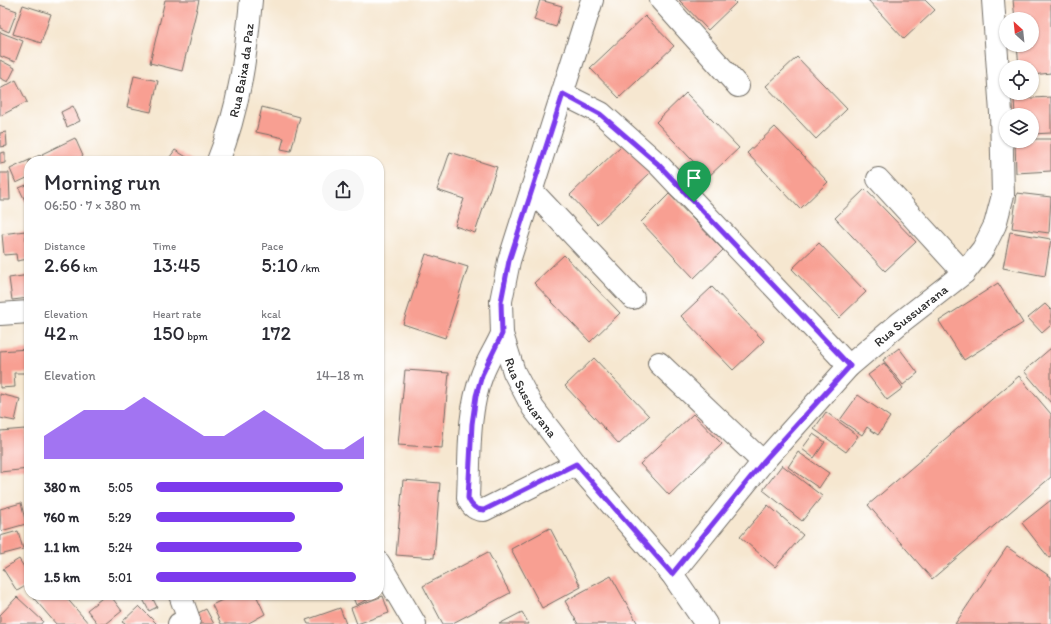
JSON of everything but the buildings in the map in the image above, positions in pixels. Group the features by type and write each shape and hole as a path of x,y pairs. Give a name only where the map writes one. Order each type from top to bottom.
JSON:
{"street":[{"name":"Rua Baixa da Paz","path":"220,156 238,98 247,43 251,0"},
{"name":"Rua Sussuarana","path":"592,0 509,261 501,302 502,334 514,372 533,408 576,464 672,574 706,624"},
{"path":"661,0 738,86"},
{"name":"Rua Sussuarana","path":"672,574 763,462 850,366 901,322 964,273 986,243 995,225 1003,195 1001,113 993,0"},
{"path":"563,94 600,114 658,164 850,366"},
{"path":"878,179 964,273"},
{"path":"532,191 632,298"},
{"path":"0,314 24,312"},
{"path":"502,334 482,375 476,396 472,424 468,498 471,505 479,510 484,510 576,464"},
{"path":"659,363 763,462"},
{"path":"384,571 415,624"},
{"path":"179,624 189,620 182,600"}],"route":[{"path":"563,94 600,114 626,134 658,164 694,202 850,366 803,416 763,462 672,574 576,464 484,510 479,510 471,505 468,498 472,424 476,396 482,375 502,334 501,302 509,261 563,94"}]}
